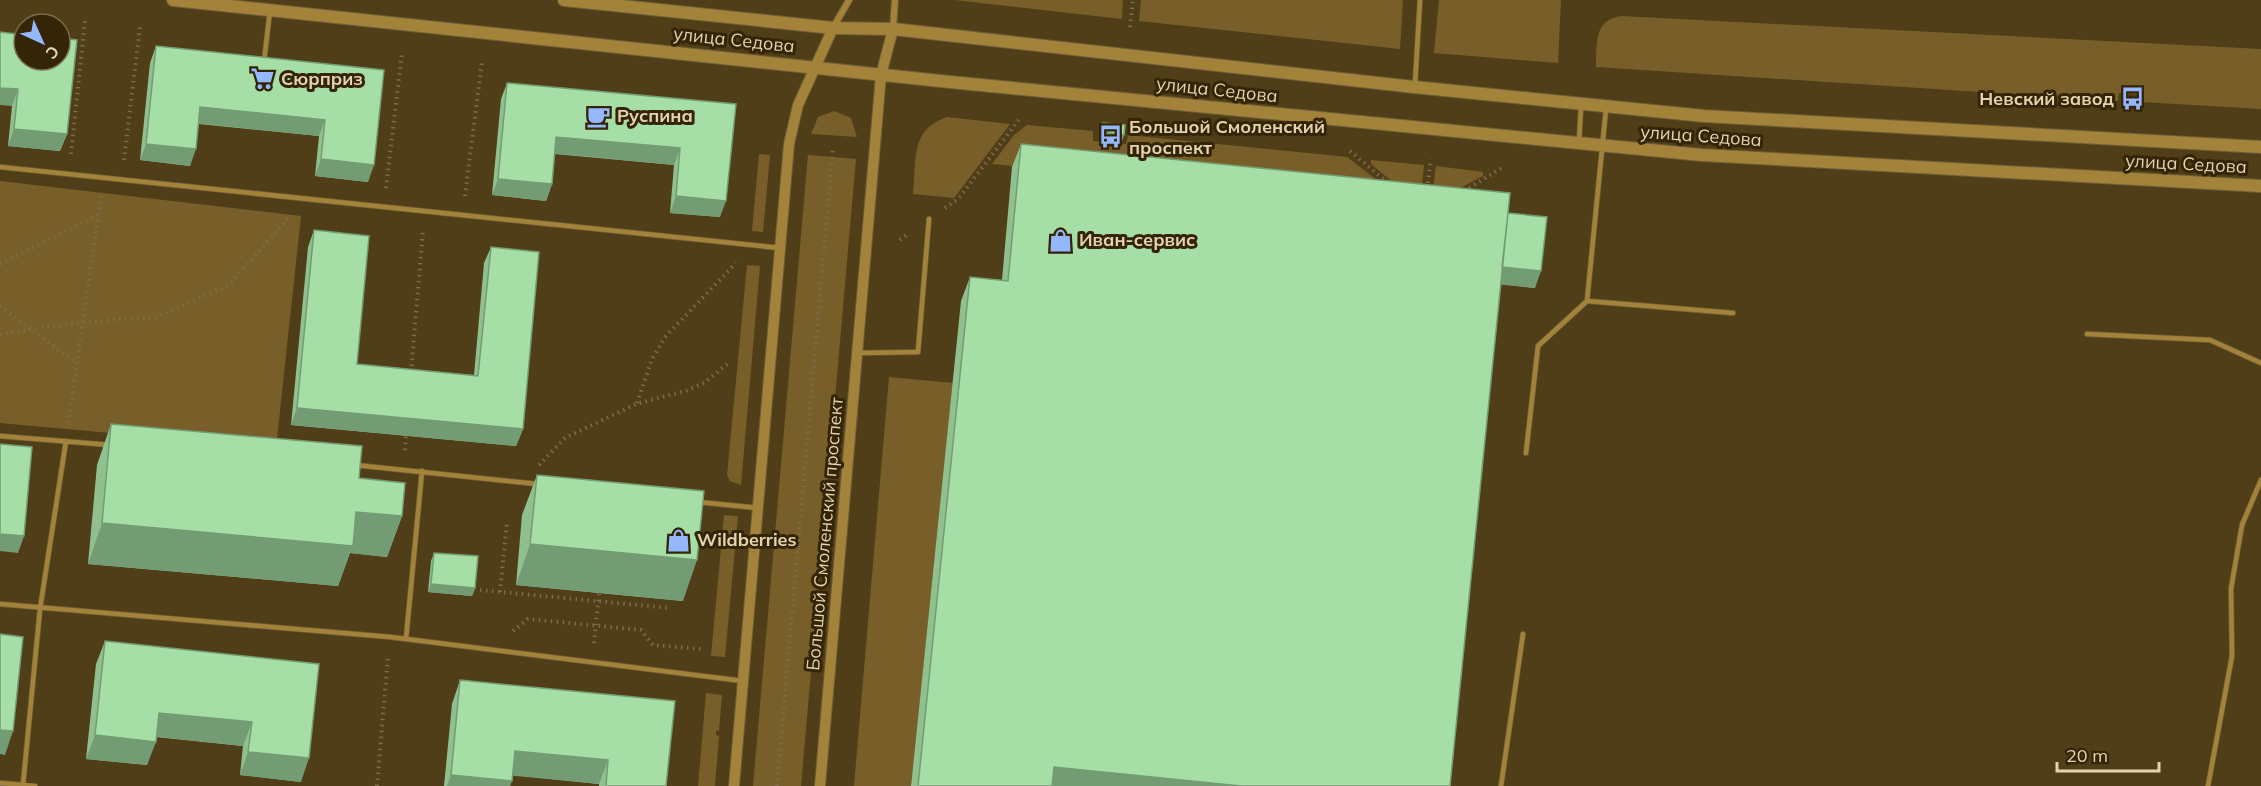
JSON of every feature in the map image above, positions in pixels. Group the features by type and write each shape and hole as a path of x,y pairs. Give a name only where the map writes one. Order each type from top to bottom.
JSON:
{"main road":[{"name":"улица Седова","path":"173,0 815,66 881,75 1713,156 2261,186"},
{"name":"улица Седова","path":"564,0 834,28 893,29 1414,87 1704,116 2261,147"}],"street":[{"path":"734,786 789,144 798,105 849,0"},
{"name":"Большой Смоленский проспект","path":"820,786 881,75 893,29 896,0"}],"lane":[{"path":"1414,87 1420,0"},
{"path":"263,70 270,10"},
{"path":"1579,144 1581,104"},
{"path":"1526,453 1538,346 1587,301 1595,211 1604,146 1606,106"},
{"path":"0,167 780,248"},
{"path":"858,353 918,352 929,219"},
{"path":"1587,301 1733,313"},
{"path":"2087,334 2210,340 2261,363"},
{"path":"0,436 117,445"},
{"path":"23,785 40,609 66,441"},
{"path":"346,465 544,485"},
{"path":"406,639 422,471"},
{"path":"2208,786 2232,656 2231,589 2242,525 2261,480"},
{"path":"693,501 758,508"},
{"path":"0,604 390,637 743,681"},
{"path":"1501,786 1523,634"},
{"path":"0,783 35,786"}],"path":[{"path":"1130,27 1132,0"},
{"path":"69,174 85,21"},
{"path":"122,179 140,26"},
{"path":"384,207 402,53"},
{"path":"463,215 482,61"},
{"path":"900,240 959,198 1021,117"},
{"path":"777,786 833,147"},
{"path":"1350,150 1392,186"},
{"path":"1427,191 1431,159"},
{"path":"1456,197 1505,166"},
{"path":"68,429 101,192"},
{"path":"0,334 83,322 156,317 229,285 303,198"},
{"path":"411,374 424,211"},
{"path":"0,264 99,214"},
{"path":"636,404 652,359 665,337 740,260"},
{"path":"0,306 77,364"},
{"path":"521,482 565,438 636,404 686,391 704,383 730,362"},
{"path":"500,592 507,522"},
{"path":"480,590 670,608"},
{"path":"592,662 599,593"},
{"path":"501,630 513,631 528,619 596,625 641,630 653,645 702,650"},
{"path":"378,786 390,637"}],"shaded area":[{"path":"955,0 1123,0 1122,19"},
{"path":"1141,0 1403,0 1400,49 1139,21"},
{"path":"1439,0 1561,0 1558,63 1434,53"},
{"path":"1621,16 2261,49 2261,109 2142,102 2143,95 2119,93 2118,101 1596,67 1597,42 1601,28 1612,18"},
{"path":"834,111 851,118 857,137 811,134 818,117"},
{"path":"947,117 1010,124 954,198 913,194 915,158 921,138 926,130"},
{"path":"1027,125 1093,131 1093,141 1126,144 1128,135 1347,157 1378,181 1389,202 992,164 1014,135"},
{"path":"759,154 770,155 763,232 752,231"},
{"path":"808,155 856,159 801,786 753,786"},
{"path":"1371,160 1424,165 1421,195 1407,194 1371,164"},
{"path":"1436,166 1483,172 1483,176 1443,197 1432,197"},
{"path":"0,181 301,216 276,448 0,423"},
{"path":"747,265 760,266 741,485 730,481 727,475"},
{"path":"889,377 953,383 911,786 854,786"},
{"path":"724,515 738,516 725,657 711,656"},
{"path":"706,693 722,695 719,731 716,731 716,735 719,736 715,786 698,786"}],"building":[{"path":"0,32 12,34 12,72 72,72 72,39 77,40 67,134 14,129 18,89 0,88"},
{"path":"156,46 384,70 374,165 321,159 325,120 200,107 196,149 146,144"},
{"path":"507,83 736,104 726,201 676,196 680,148 556,137 552,184 498,179"},
{"path":"1103,123 1125,125 1124,135 1102,132"},
{"path":"1021,144 1510,193 1450,786 1241,786 1054,767 1052,786 918,786 970,277 1008,281"},
{"path":"1508,213 1547,217 1541,271 1502,267"},
{"path":"314,230 369,236 357,364 478,376 491,247 539,252 523,429 297,408"},
{"path":"111,424 362,446 359,478 405,483 402,516 356,512 353,546 102,523"},
{"path":"0,444 32,447 24,536 0,534"},
{"path":"537,475 704,491 697,560 530,544"},
{"path":"434,553 478,556 475,588 431,584"},
{"path":"0,634 23,637 13,731 0,730"},
{"path":"105,641 319,664 309,758 248,752 252,722 159,713 156,742 95,735"},
{"path":"460,680 675,701 666,786 606,786 608,760 515,751 512,781 451,775"}],"place":[{"name":"Сюрприз","path":"263,79"},
{"name":"Невский завод","path":"2132,99"},
{"name":"Руспина","path":"599,116"},
{"name":"Большой Смоленский проспект","path":"1111,137"},
{"name":"Иван-сервис","path":"1061,240"},
{"name":"Wildberries","path":"679,540"}]}
